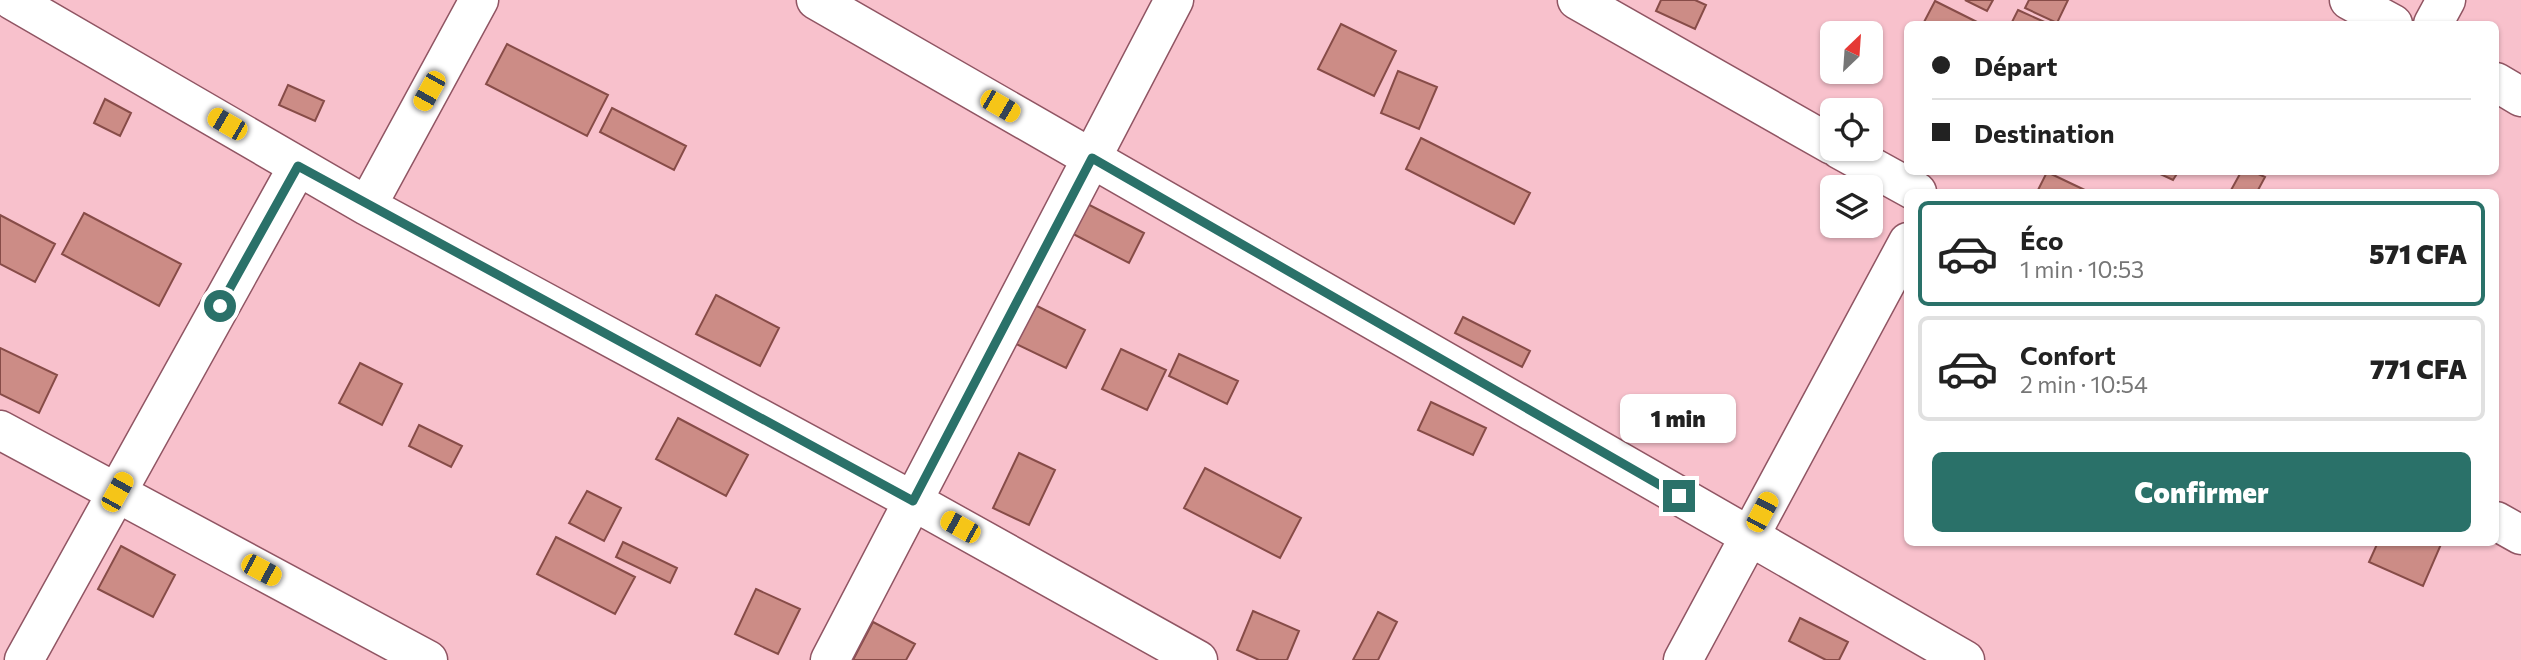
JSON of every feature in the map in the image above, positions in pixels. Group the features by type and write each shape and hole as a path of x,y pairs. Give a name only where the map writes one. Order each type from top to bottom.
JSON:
{"street":[{"path":"12,0 367,206 913,501 1198,660"},
{"path":"367,206 479,0"},
{"path":"816,0 1965,660"},
{"path":"830,660 1174,0"},
{"path":"1577,0 1820,138"},
{"path":"2349,0 2388,21"},
{"path":"2435,21 2446,0"},
{"path":"2499,84 2521,97"},
{"path":"1861,161 1912,189"},
{"path":"24,660 298,166"},
{"path":"1683,660 1904,249"},
{"path":"0,430 428,660"},
{"path":"2499,523 2521,535"}],"building":[{"path":"1661,0 1695,0 1706,5 1695,29 1656,11"},
{"path":"1965,0 1993,0 1987,11"},
{"path":"2029,0 2068,0 2058,21 2025,8"},
{"path":"1935,1 1975,21 1925,21"},
{"path":"2018,10 2042,21 2012,21"},
{"path":"1341,24 1396,51 1374,96 1318,69"},
{"path":"507,44 608,95 587,136 486,84"},
{"path":"1398,71 1437,87 1419,129 1381,113"},
{"path":"288,85 324,101 315,121 279,105"},
{"path":"105,99 131,113 120,136 94,123"},
{"path":"612,108 686,146 674,170 600,132"},
{"path":"1421,138 1530,193 1514,224 1406,169"},
{"path":"2046,175 2053,175 2083,189 2038,189"},
{"path":"2162,175 2176,175 2173,180"},
{"path":"2239,175 2265,177 2259,189 2232,189"},
{"path":"1070,195 1144,233 1129,263 1054,224"},
{"path":"84,213 181,264 159,306 62,254"},
{"path":"0,215 55,244 35,282 0,264"},
{"path":"716,295 779,328 760,366 696,334"},
{"path":"1021,298 1085,330 1066,368 1002,337"},
{"path":"1463,317 1530,351 1522,367 1455,333"},
{"path":"0,348 57,375 39,413 0,394"},
{"path":"1121,349 1166,370 1147,410 1102,389"},
{"path":"1179,354 1238,381 1227,404 1169,376"},
{"path":"360,363 402,384 382,425 339,403"},
{"path":"1431,402 1486,428 1473,455 1418,430"},
{"path":"678,418 748,455 726,496 656,459"},
{"path":"419,425 462,446 451,467 409,446"},
{"path":"1019,453 1055,470 1029,525 993,508"},
{"path":"1205,468 1301,518 1280,558 1184,508"},
{"path":"587,491 621,508 604,541 569,523"},
{"path":"556,537 635,577 615,614 537,574"},
{"path":"623,542 677,568 670,583 616,557"},
{"path":"121,546 175,575 153,617 98,589"},
{"path":"2376,546 2440,546 2423,586 2369,562"},
{"path":"756,589 800,609 778,654 735,634"},
{"path":"1253,611 1299,631 1287,660 1259,660 1237,650"},
{"path":"1378,612 1397,622 1378,660 1353,660"},
{"path":"1800,618 1848,642 1839,660 1826,660 1789,641"},
{"path":"873,622 915,644 906,660 853,660"}],"route":[{"path":"220,306 298,166 367,206 913,501 1092,158 1679,496"}]}
